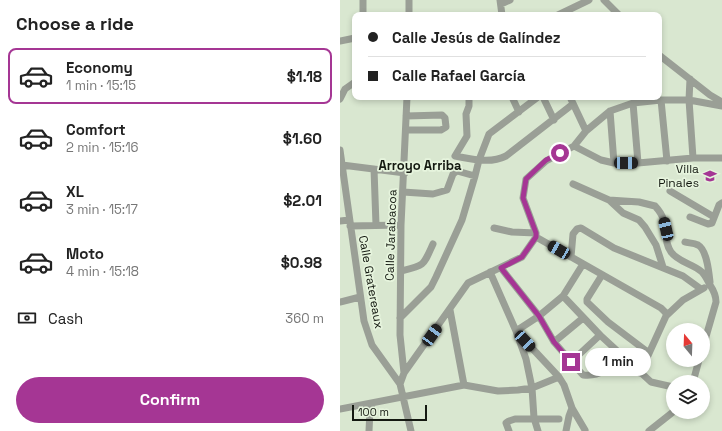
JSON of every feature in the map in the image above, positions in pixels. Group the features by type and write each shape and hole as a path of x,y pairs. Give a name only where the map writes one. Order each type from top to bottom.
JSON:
{"street":[{"path":"363,0 363,12"},
{"path":"409,0 409,12"},
{"path":"502,12 500,2 510,0"},
{"path":"564,12 588,0"},
{"path":"604,0 616,12"},
{"path":"340,40 352,38"},
{"path":"662,57 710,95 722,102"},
{"path":"690,79 689,100 693,158"},
{"path":"340,99 345,90 352,84"},
{"name":"Calle Jarabacoa","path":"404,373 400,335 400,318 406,100"},
{"path":"469,100 469,106 466,114 467,136 455,156 479,160 499,159 506,156 573,104"},
{"path":"513,100 519,112"},
{"path":"400,318 431,287 436,277 462,220 476,176 479,160 489,134 534,100"},
{"path":"544,100 554,120"},
{"path":"571,100 586,131"},
{"path":"661,100 667,160"},
{"path":"536,235 523,198 526,179 546,160 574,146 586,131 610,110 633,103 661,100 689,100 722,106"},
{"path":"633,103 638,163"},
{"path":"610,110 614,163"},
{"path":"406,116 442,115 445,118 446,127 441,130 406,130"},
{"path":"574,146 601,160 614,163 638,163 693,158 722,158"},
{"name":"Calle Gratereaux","path":"340,150 364,321 372,345 400,384 411,431"},
{"path":"342,165 404,173"},
{"path":"374,169 376,225"},
{"path":"403,192 437,194 447,190 453,174 457,171 476,176"},
{"path":"573,184 609,200 623,213 639,220 656,245 664,267"},
{"path":"670,191 714,217"},
{"path":"609,200 639,202 655,206 664,220 666,242 670,252 675,257 703,273 716,295 716,302 710,323"},
{"path":"690,217 711,224 719,205 722,203"},
{"path":"340,221 376,225 402,225"},
{"path":"494,228 536,235 571,257 661,308 666,313 666,316"},
{"path":"571,257 573,234 577,229 581,228 614,248 683,276 701,290"},
{"path":"400,384 404,373 468,283 522,257 536,235"},
{"path":"685,242 698,245 701,249 708,267 710,284"},
{"path":"401,271 418,267 425,262 433,244"},
{"path":"516,331 539,316 563,296 583,264"},
{"path":"501,268 539,316 554,342 583,375 592,376 603,372 618,353"},
{"path":"490,272 516,331 526,359 532,388 534,418 538,431"},
{"path":"602,275 587,299 587,302 608,322 649,353"},
{"path":"640,373 666,316 683,300 710,284"},
{"path":"563,296 618,353 650,382 666,385"},
{"path":"340,302 360,297"},
{"path":"450,310 464,385"},
{"path":"554,342 583,318"},
{"path":"516,331 559,377 564,385 572,408 585,430"},
{"path":"571,362 600,335"},
{"path":"340,409 464,385 498,391 532,388 559,377"},
{"path":"369,431 370,410 372,404"},
{"path":"566,431 568,416 572,408"},
{"path":"509,431 506,423 509,421 534,418 560,419"},
{"path":"649,431 666,418"}],"place":[{"name":"Villa Pinales","path":"710,176"}],"district":[{"name":"Arroyo Arriba","path":"420,165"}],"route":[{"path":"560,153 546,160 526,179 523,198 536,233 536,237 522,257 501,268 539,316 554,342 571,362"}]}
